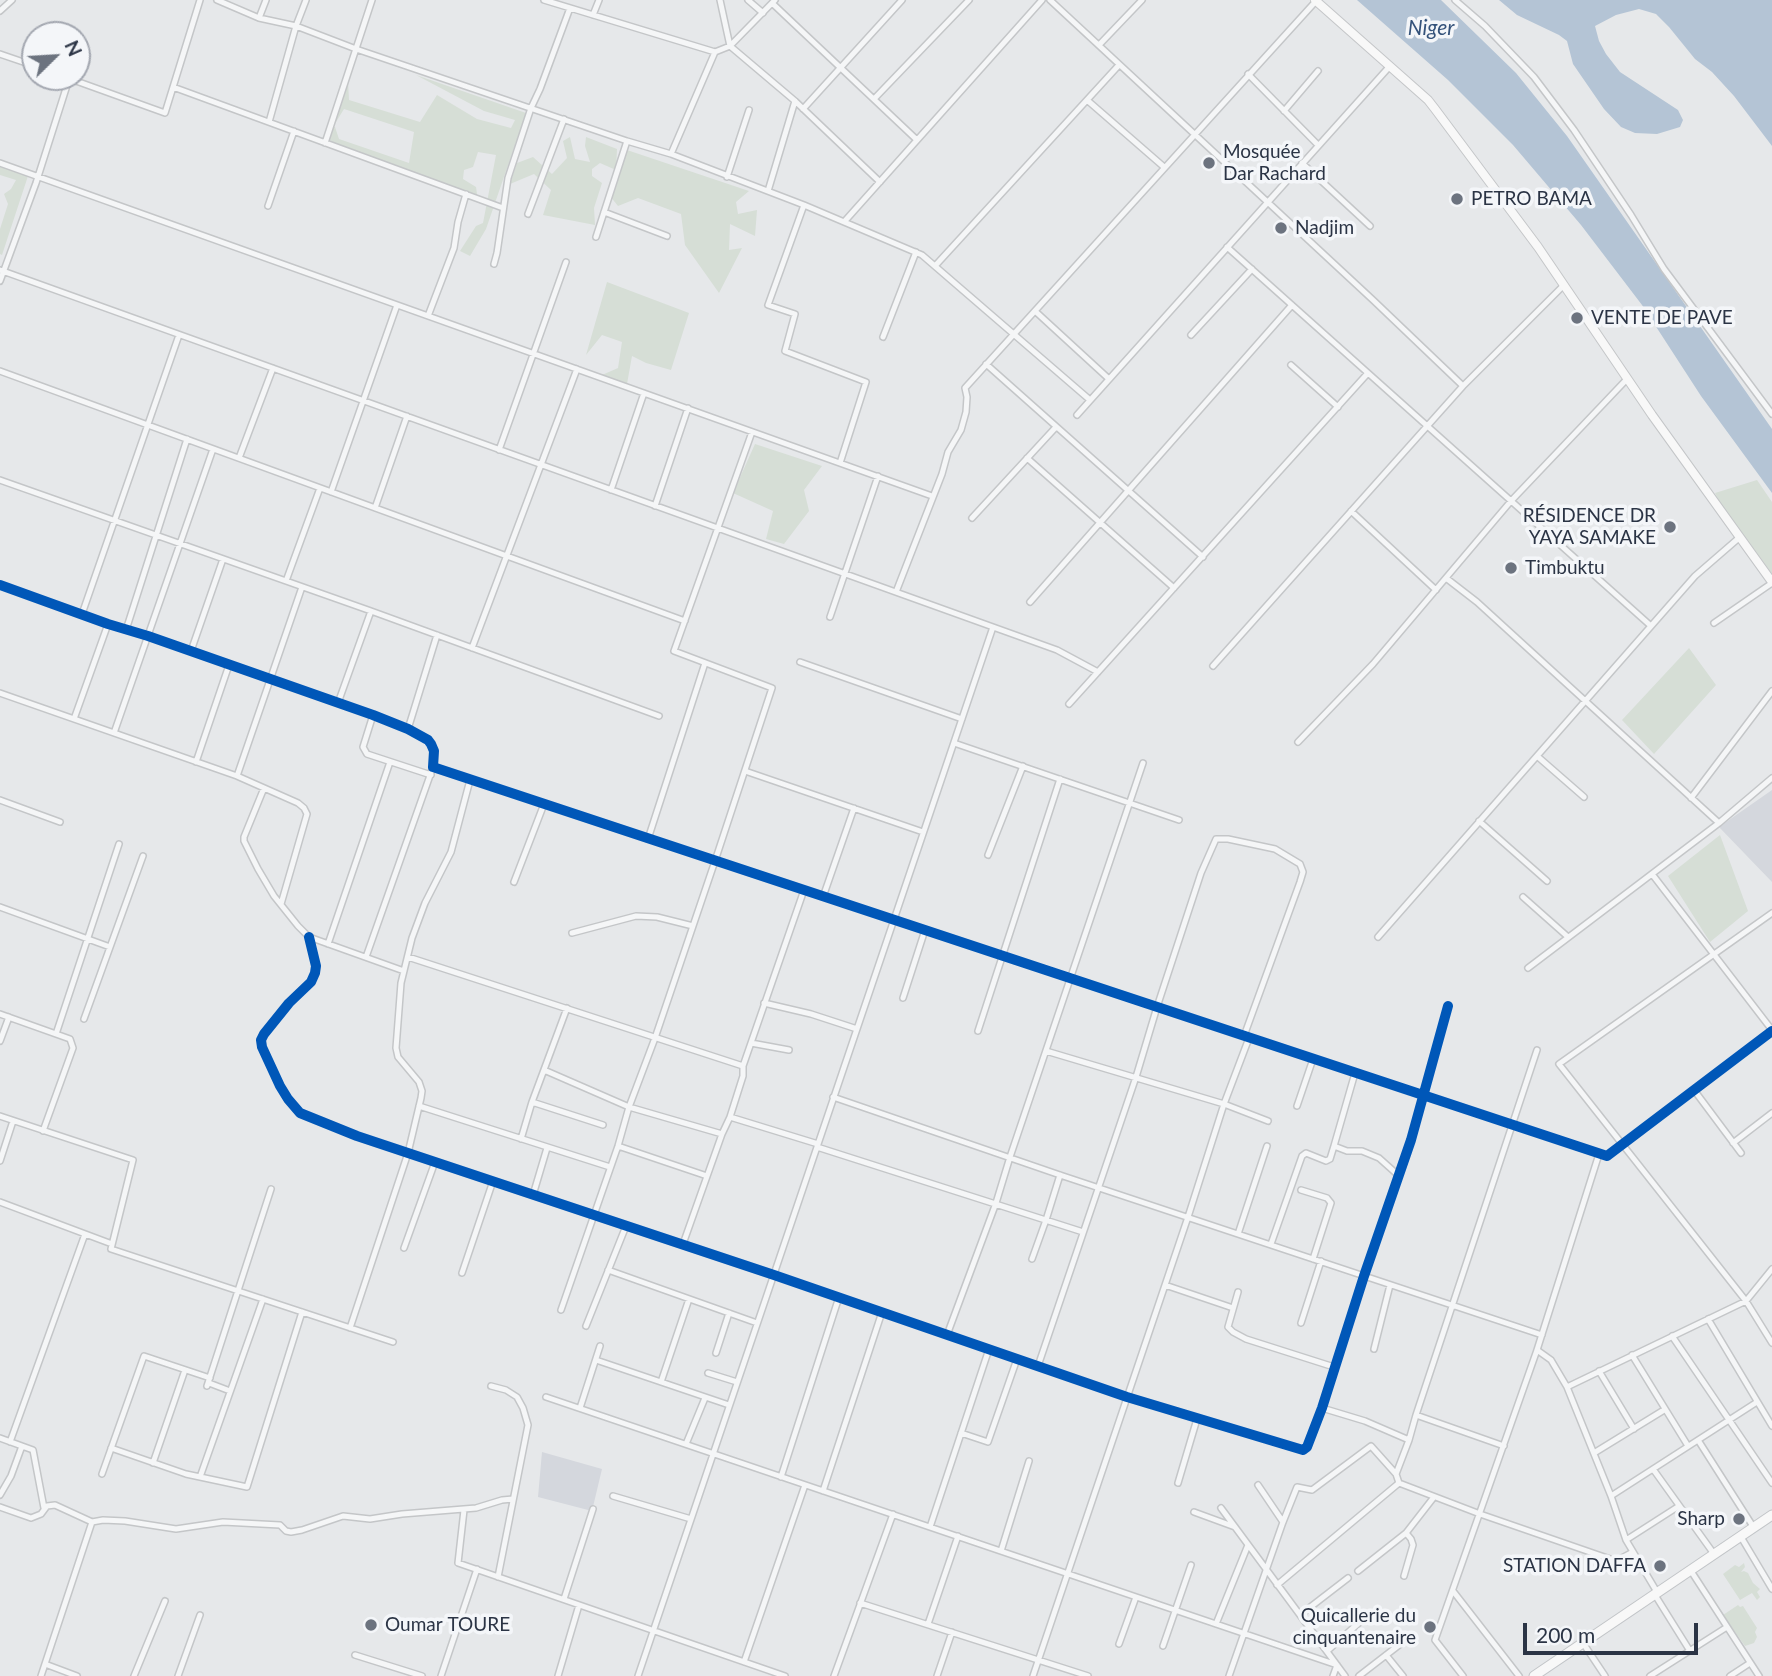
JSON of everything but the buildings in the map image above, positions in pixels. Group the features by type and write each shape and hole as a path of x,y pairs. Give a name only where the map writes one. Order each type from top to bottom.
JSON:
{"main road":[{"path":"1316,0 1428,100 1531,237 1627,379 1772,583"},
{"path":"1534,1676 1770,1517"}],"street":[{"path":"0,11 12,0"},
{"path":"91,87 164,113 200,0"},
{"path":"217,0 259,18 296,26 356,49 671,154 916,252 1090,400"},
{"path":"259,18 266,0"},
{"path":"269,122 306,0"},
{"path":"325,143 372,0"},
{"path":"544,0 715,52 730,46 773,1 917,140"},
{"path":"593,15 599,0"},
{"path":"720,0 730,46 795,101 880,182"},
{"path":"748,0 763,13"},
{"path":"803,109 902,0"},
{"path":"874,99 969,0"},
{"path":"844,222 1042,0"},
{"path":"1050,0 1463,386"},
{"path":"1099,46 1142,0"},
{"path":"896,592 948,452 961,430 966,412 965,388 1316,0"},
{"path":"1455,0 1485,26 1534,77 1574,130 1664,269 1772,414"},
{"path":"494,264 508,178 531,108 570,8"},
{"path":"671,154 715,52"},
{"path":"0,54 21,61"},
{"path":"935,266 1119,65"},
{"path":"1077,415 1390,66"},
{"path":"1284,111 1318,71"},
{"path":"1248,74 1318,145"},
{"path":"173,87 503,208"},
{"path":"0,281 38,177 63,91"},
{"path":"1087,100 1164,167"},
{"path":"768,191 795,101"},
{"path":"727,177 749,110"},
{"path":"528,214 564,119"},
{"path":"268,206 294,131"},
{"path":"596,237 627,141"},
{"path":"0,163 932,496"},
{"path":"1302,163 1370,226"},
{"path":"428,316 454,248 466,194"},
{"path":"804,205 768,305 795,314 785,351 866,382 840,463"},
{"path":"604,212 667,236"},
{"path":"1227,247 1651,626"},
{"path":"883,337 916,252"},
{"path":"499,450 566,262"},
{"path":"1191,335 1252,269"},
{"path":"2,271 1057,650 1098,672"},
{"path":"1213,666 1463,386 1564,285"},
{"path":"331,492 397,305"},
{"path":"1030,603 1292,305"},
{"path":"1035,311 1109,379"},
{"path":"82,614 179,335"},
{"path":"986,365 1203,556"},
{"path":"1291,365 1338,407"},
{"path":"239,458 273,368"},
{"path":"472,648 577,369"},
{"path":"0,371 685,621"},
{"path":"1069,704 1368,373"},
{"path":"1298,742 1373,664 1511,501 1627,379"},
{"path":"611,490 644,393"},
{"path":"655,506 688,408"},
{"path":"375,508 407,416"},
{"path":"972,519 1056,426"},
{"path":"561,1310 772,688 674,652 752,432"},
{"path":"126,630 187,439"},
{"path":"114,733 213,449"},
{"path":"1027,458 1174,588"},
{"path":"830,617 878,476"},
{"path":"0,488 1,480 659,716"},
{"path":"286,581 320,488"},
{"path":"1351,511 1436,590"},
{"path":"1378,937 1695,576 1740,537"},
{"path":"191,651 223,559"},
{"path":"1446,578 1477,602 1719,823"},
{"path":"1714,623 1772,583"},
{"path":"0,584 373,715 408,729 431,744 434,751 433,767 366,957"},
{"path":"237,776 302,587"},
{"path":"338,703 371,611"},
{"path":"74,719 108,624"},
{"path":"638,1676 993,627"},
{"path":"408,729 437,635"},
{"path":"800,662 962,719"},
{"path":"648,839 705,663"},
{"path":"195,762 229,665"},
{"path":"1691,798 1772,691"},
{"path":"0,693 237,776 298,803 307,814 281,904"},
{"path":"373,715 364,751 430,775"},
{"path":"954,743 1179,820"},
{"path":"1537,756 1584,797"},
{"path":"328,943 390,762"},
{"path":"947,1335 996,1203 1143,763"},
{"path":"988,855 1023,766"},
{"path":"433,767 1607,1156 1772,1030 1652,874"},
{"path":"745,771 923,832"},
{"path":"1528,968 1719,823 1772,778"},
{"path":"978,1031 1060,779"},
{"path":"349,1328 408,1153 422,1091 419,1082 398,1057 396,1048 401,984 412,938 425,903 452,852 470,780"},
{"path":"264,788 244,841 258,869 281,904 309,937 404,971"},
{"path":"0,800 60,822"},
{"path":"514,882 544,804"},
{"path":"823,897 854,808"},
{"path":"1479,821 1547,881"},
{"path":"1033,1676 1303,872 1300,864 1275,849 1216,839 1201,873 1136,1077 1038,1366"},
{"path":"56,1034 119,845"},
{"path":"84,1019 144,856"},
{"path":"683,1244 730,1117 743,1076 743,1066 804,890"},
{"path":"1523,897 1568,937"},
{"path":"0,907 110,947"},
{"path":"1772,913 1559,1064 1746,1301 1772,1343"},
{"path":"572,933 636,916 657,917 693,926"},
{"path":"903,998 925,930"},
{"path":"309,937 316,966 311,982 289,1003 261,1040 280,1086 300,1113 357,1136 683,1244 1127,1397 1303,1450 1307,1447 1322,1408 1411,1140 1448,1006"},
{"path":"408,957 743,1066"},
{"path":"764,1003 857,1029"},
{"path":"521,1139 567,1008"},
{"path":"0,1014 70,1039 73,1048 43,1131"},
{"path":"0,1041 9,1017"},
{"path":"751,1043 789,1050"},
{"path":"1396,1474 1537,1050"},
{"path":"1046,1051 1224,1104 1268,1121"},
{"path":"1297,1106 1313,1059"},
{"path":"544,1070 629,1107 722,1134"},
{"path":"1271,1244 1302,1156 1306,1153 1328,1160 1355,1073"},
{"path":"1694,1090 1741,1153"},
{"path":"834,1097 1542,1335"},
{"path":"532,1102 603,1125"},
{"path":"419,1106 610,1167"},
{"path":"1733,1143 1772,1112"},
{"path":"0,1116 133,1160 111,1249 393,1342"},
{"path":"730,1117 1083,1232"},
{"path":"0,1161 13,1121"},
{"path":"618,1146 707,1176"},
{"path":"1238,1234 1267,1146"},
{"path":"1334,1146 1347,1151 1362,1151 1379,1158 1398,1175"},
{"path":"533,1195 547,1148"},
{"path":"1463,1676 1435,1640 1537,1350 1599,1154"},
{"path":"404,1248 435,1162"},
{"path":"1032,1259 1060,1175"},
{"path":"462,1273 493,1181"},
{"path":"209,1382 271,1189"},
{"path":"1301,1190 1327,1198 1332,1203 1314,1259"},
{"path":"0,1202 112,1244"},
{"path":"586,1326 626,1226"},
{"path":"10,1442 85,1234"},
{"path":"1301,1323 1321,1261"},
{"path":"1567,1387 1746,1301 1772,1269"},
{"path":"608,1270 757,1323"},
{"path":"1165,1285 1233,1308"},
{"path":"1374,1349 1390,1285"},
{"path":"1238,1292 1228,1327 1234,1332 1247,1339 1334,1367"},
{"path":"781,1476 839,1297"},
{"path":"200,1477 262,1299"},
{"path":"660,1382 689,1299"},
{"path":"111,1448 186,1474 247,1487 302,1312"},
{"path":"823,1491 882,1312"},
{"path":"716,1353 729,1313"},
{"path":"1707,1319 1772,1426"},
{"path":"1672,1336 1772,1483"},
{"path":"580,1408 600,1346"},
{"path":"930,1527 989,1349"},
{"path":"1537,1350 1551,1360 1567,1387 1626,1540 1690,1651"},
{"path":"1632,1355 1688,1447"},
{"path":"102,1474 144,1356 185,1370 230,1391"},
{"path":"961,1433 988,1442 1017,1359"},
{"path":"596,1360 729,1405"},
{"path":"153,1463 185,1370"},
{"path":"1599,1371 1634,1429"},
{"path":"708,1374 737,1382"},
{"path":"491,1386 506,1390 517,1397 528,1425 498,1577"},
{"path":"546,1397 1337,1665"},
{"path":"686,1444 705,1398"},
{"path":"1611,1496 1757,1402"},
{"path":"1322,1408 1365,1421 1409,1440"},
{"path":"1594,1453 1664,1410"},
{"path":"1416,1415 1504,1446"},
{"path":"1178,1483 1197,1419"},
{"path":"0,1438 33,1450 44,1508 41,1514 32,1518 0,1507"},
{"path":"1698,1440 1754,1528"},
{"path":"0,1495 11,1476 22,1446"},
{"path":"1229,1676 1297,1487 1312,1490 1371,1446 1396,1474 1399,1483 1616,1561 1633,1552"},
{"path":"1001,1551 1029,1461"},
{"path":"1653,1469 1715,1555"},
{"path":"1277,1585 1399,1483"},
{"path":"744,1662 806,1485"},
{"path":"1258,1485 1283,1522"},
{"path":"613,1496 691,1519"},
{"path":"1358,1571 1406,1534 1434,1497"},
{"path":"44,1508 55,1505 92,1522 125,1521 176,1529 223,1522 280,1525 291,1532 343,1516 370,1519 464,1510 513,1499"},
{"path":"1626,1540 1679,1506"},
{"path":"1221,1508 1345,1676"},
{"path":"564,1599 593,1509"},
{"path":"464,1510 458,1563 785,1676"},
{"path":"1194,1512 1235,1527"},
{"path":"834,1676 893,1514"},
{"path":"41,1676 92,1522"},
{"path":"1404,1576 1413,1545 1406,1534"},
{"path":"928,1624 958,1536"},
{"path":"1741,1537 1772,1589"},
{"path":"1216,1624 1248,1545"},
{"path":"1163,1646 1191,1565"},
{"path":"441,1676 477,1569"},
{"path":"1690,1572 1759,1676"},
{"path":"1300,1615 1349,1578"},
{"path":"1452,1591 1519,1676"},
{"path":"1119,1644 1136,1597"},
{"path":"134,1676 165,1601"},
{"path":"860,1603 1088,1676"},
{"path":"558,1676 579,1605"},
{"path":"178,1676 200,1615"},
{"path":"1327,1651 1360,1622"},
{"path":"1650,1676 1658,1674 1727,1627"},
{"path":"937,1676 952,1632"},
{"path":"1363,1675 1403,1642"},
{"path":"1583,1643 1605,1676"},
{"path":"355,1655 422,1676"},
{"path":"1386,1655 1403,1676"},
{"path":"1730,1676 1750,1663"},
{"path":"45,1664 77,1676"},
{"path":"1333,1676 1337,1665"},
{"path":"761,1676 763,1668"}],"shaded area":[{"path":"416,75 526,113 486,229 470,256 460,251 476,226 483,223 496,155 478,152 473,167 464,170 463,179 476,187 478,201 331,143 327,127 335,127 339,139 409,163 414,132 344,109 336,122 330,120 340,85 348,81 349,100 420,122 437,95 477,119 511,128 515,120 484,111"},
{"path":"570,137 575,159 590,162 585,146 586,137 617,149 616,170 600,163 592,169 592,176 602,183 594,208 595,225 543,215 551,190 534,174 510,184 517,163 533,157 552,174 567,158 563,141"},
{"path":"624,149 749,191 736,202 738,214 757,210 755,236 730,224 729,250 742,248 719,293 685,245 681,214 638,198 618,206 610,196"},
{"path":"0,166 28,176 2,255 0,229 8,204 4,194 16,180 0,175"},
{"path":"607,282 689,313 671,370 632,356 627,384 602,375 618,368 622,342 602,335 586,355"},
{"path":"755,444 822,466 804,490 809,511 784,544 766,539 773,511 733,493"},
{"path":"1757,480 1772,502 1772,574 1715,493"},
{"path":"1689,648 1716,685 1654,754 1622,720"},
{"path":"1772,790 1772,882 1719,827"},
{"path":"1720,835 1748,911 1710,942 1668,876"},
{"path":"542,1452 602,1469 592,1511 538,1497"},
{"path":"1744,1563 1745,1567 1741,1572 1748,1573 1760,1589 1757,1592 1760,1597 1757,1600 1752,1593 1740,1600 1723,1574 1735,1565 1739,1567"},
{"path":"1738,1605 1743,1606 1757,1628 1754,1643 1745,1646 1723,1615"}],"water":[{"name":"Niger","path":"1357,0 1441,0 1516,73 1567,136 1772,429 1772,493 1701,396 1642,305 1581,225 1513,145 1448,80"},
{"path":"1499,0 1772,0 1772,146 1734,96 1712,72 1695,59 1656,14 1639,9 1616,15 1595,26 1606,54 1620,72 1678,110 1683,120 1680,127 1657,134 1635,133 1621,127 1604,109 1573,64 1567,41 1517,15"}],"cycle path":[{"path":"0,585 408,729 431,744 434,751 433,767 1607,1156 1772,1031"},
{"path":"309,937 316,966 311,982 289,1003 261,1040 280,1086 300,1113 357,1136 774,1275 1127,1397 1303,1450 1307,1447 1322,1408 1411,1140 1448,1006"}],"place":[{"name":"Mosquée Dar Rachard","path":"1209,163"},
{"name":"PETRO BAMA","path":"1457,199"},
{"name":"Nadjim","path":"1281,228"},
{"name":"VENTE DE PAVE","path":"1577,318"},
{"name":"RÉSIDENCE DR YAYA SAMAKE","path":"1670,527"},
{"name":"Timbuktu","path":"1511,568"},
{"name":"Sharp","path":"1739,1519"},
{"name":"STATION DAFFA","path":"1660,1566"},
{"name":"Oumar TOURE","path":"371,1625"},
{"name":"Quicallerie du cinquantenaire","path":"1430,1627"}]}
